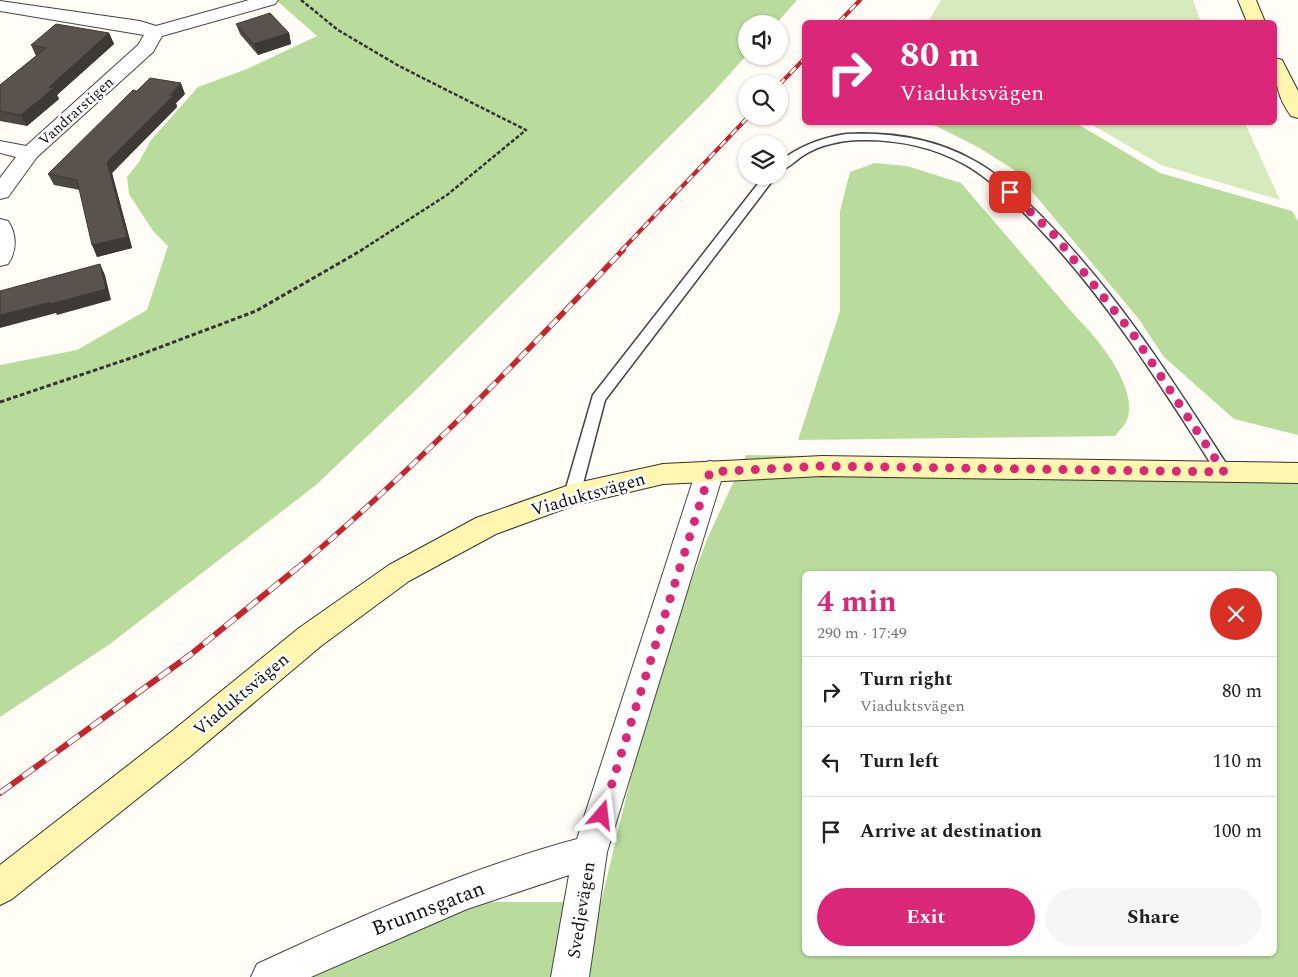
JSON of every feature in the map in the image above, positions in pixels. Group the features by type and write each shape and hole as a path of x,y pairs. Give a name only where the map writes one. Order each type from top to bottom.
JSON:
{"street":[{"path":"58,15 75,0"},
{"path":"0,6 140,27 155,32 269,0"},
{"path":"1247,0 1255,20"},
{"name":"Vandrarstigen","path":"0,192 30,153 146,48 155,32"},
{"path":"1277,68 1298,112"},
{"path":"0,147 30,153"},
{"path":"0,226 4,243 0,259"},
{"name":"Viaduktsvägen","path":"0,887 310,637 399,573 486,526 572,495 663,474 822,466 1298,473"},
{"name":"Svedjevägen","path":"570,977 590,852 710,472"},
{"name":"Brunnsgatan","path":"270,977 362,934 517,874 590,852"}],"lane":[{"path":"788,160 794,154 821,140 855,136 912,141 940,149 968,162 1010,192 1055,236 1133,334 1224,472"},
{"path":"572,495 598,399 763,185"}],"path":[{"path":"0,402 134,357 256,311 341,263 447,195 526,130 399,66 338,30 301,0"}],"green space":[{"path":"276,0 797,0 784,15 738,15 738,65 708,98 420,386 316,485 110,644 0,717 0,365 77,350 147,310 168,246 153,231 129,194 127,177 139,162 151,140 198,87 247,69 317,36"},
{"path":"941,0 1193,0 1200,20 929,20"},
{"path":"931,125 1079,125 1160,173 1292,211 1298,221 1298,435 1234,419 1164,357 1138,318 1014,170 978,147"},
{"path":"1092,125 1246,125 1280,200 1161,165"},
{"path":"875,163 907,166 961,183 1086,327 1116,367 1128,397 1129,411 1125,424 1115,436 798,440 840,311 840,211 850,172"},
{"path":"746,455 879,457 1298,477 1298,977 269,977 366,938 491,902 601,902 656,673 708,537"}],"building":[{"path":"270,13 289,33 254,44 236,24"},
{"path":"56,24 109,33 49,87 54,88 21,115 0,111 0,85 46,48 31,45"},
{"path":"150,78 181,83 169,95 173,96 107,162 127,237 92,245 77,180 48,174 133,90 137,91"},
{"path":"100,264 106,289 0,315 0,291"}],"railway":[{"path":"841,20 860,0"},
{"path":"788,76 802,61"},
{"path":"621,251 740,125"},
{"path":"295,570 423,455 623,250"},
{"path":"0,793 190,655 296,569"}],"route":[{"path":"602,815 710,472 822,466 1224,472 1133,334 1055,236 1010,192"}]}
